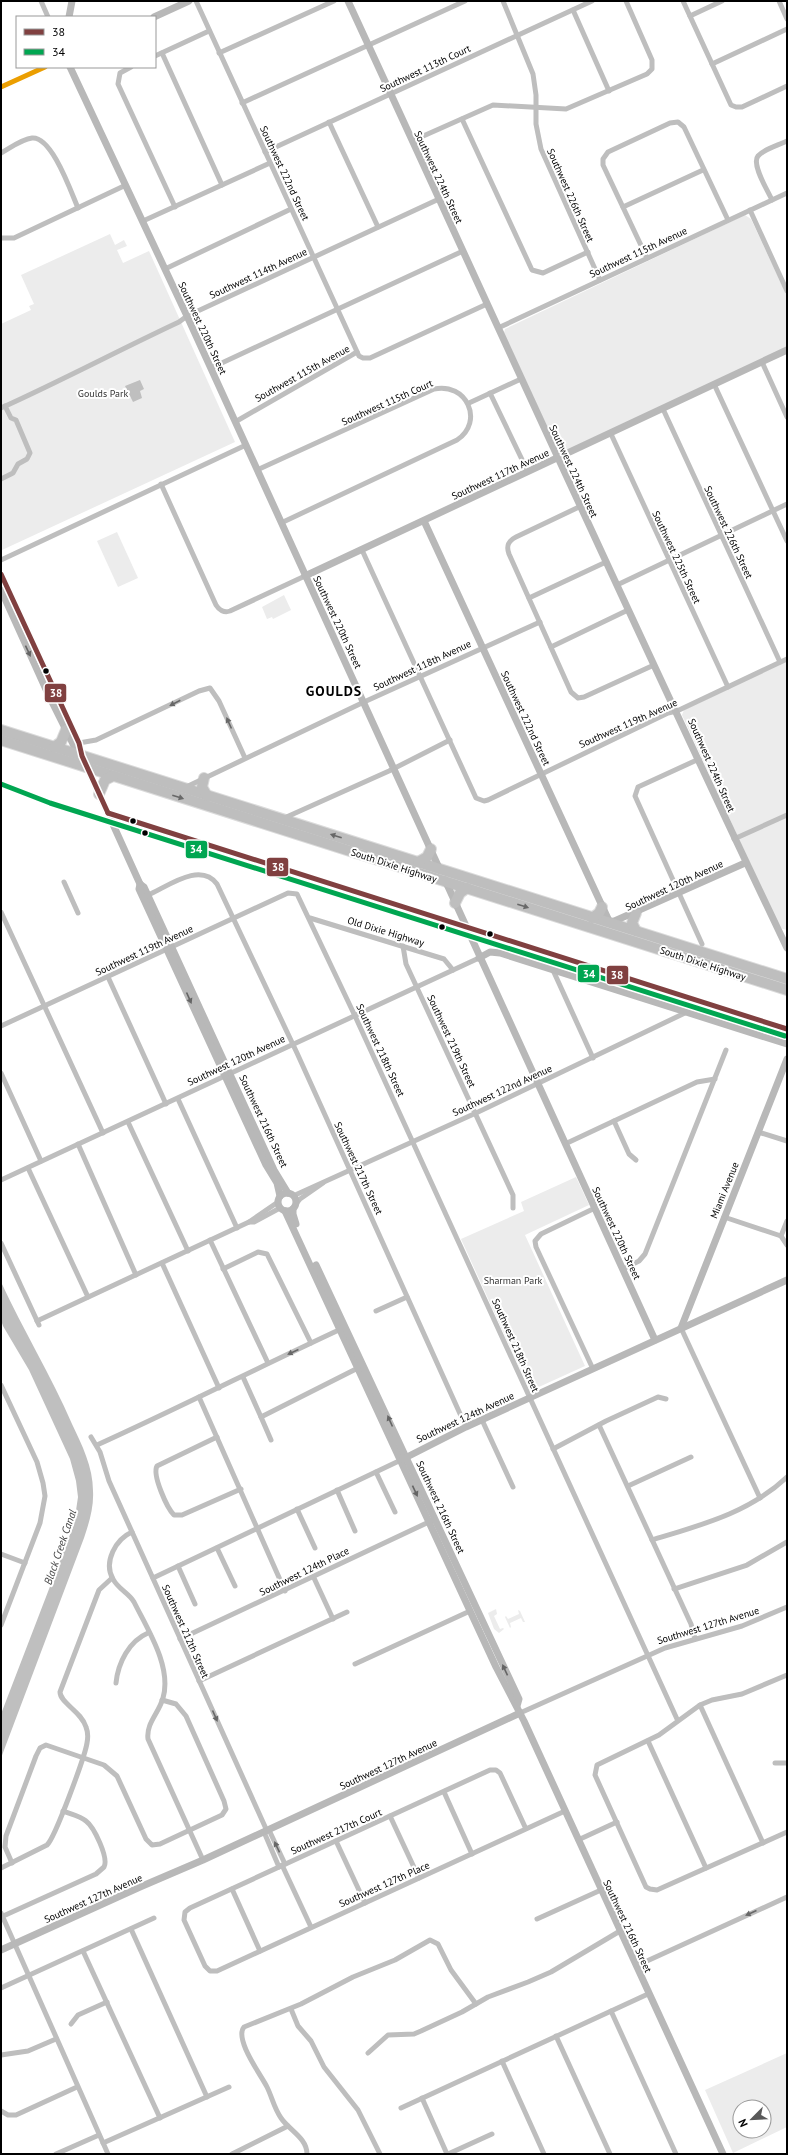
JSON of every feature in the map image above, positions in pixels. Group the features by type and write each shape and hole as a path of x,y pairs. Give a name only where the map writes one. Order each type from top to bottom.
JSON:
{"highway":[{"name":"South Dixie Highway","path":"1,730 787,980"},
{"path":"54,747 61,742 66,730"},
{"path":"1,736 76,760 82,756"},
{"name":"South Dixie Highway","path":"1,740 787,990"},
{"path":"88,768 91,764 155,784 163,782"},
{"path":"99,794 105,780 113,776"},
{"path":"204,778 202,787 207,796"},
{"path":"214,808 226,807 274,822 282,819 282,825 287,831"},
{"path":"418,862 427,856 431,849"},
{"path":"367,856 378,856 430,872 440,869"},
{"path":"445,881 450,878 510,896 522,895"},
{"path":"455,902 460,892 468,888"},
{"path":"592,918 599,913 602,907"},
{"path":"540,911 551,910 600,926 610,923 614,932 618,936"},
{"path":"636,913 632,924 636,931"},
{"path":"729,971 742,971 787,986"}],"street":[{"path":"40,1 48,16"},
{"path":"69,16 72,1"},
{"path":"156,16 189,1"},
{"name":"Southwest 222nd Street","path":"196,1 357,352"},
{"path":"219,53 334,1"},
{"name":"Southwest 224th Street","path":"348,1 462,252 558,458 579,507 677,711 745,863 787,948"},
{"path":"242,103 465,1"},
{"name":"Southwest 226th Street","path":"503,1 533,74 536,124 541,149 600,280"},
{"name":"Southwest 113th Court","path":"265,152 592,1"},
{"path":"412,141 493,105 566,109 646,74 652,68 651,55 626,1"},
{"path":"683,1 730,104 738,108 787,86"},
{"path":"690,16 722,1"},
{"path":"779,1 785,10 787,19"},
{"path":"573,10 609,91"},
{"path":"712,64 787,29"},
{"path":"156,56 210,31"},
{"path":"162,53 222,185"},
{"path":"1,87 43,68"},
{"name":"Southwest 220th Street","path":"70,68 211,368 431,849 479,958 655,1340"},
{"path":"129,68 122,71 118,76 118,84 175,207"},
{"path":"462,119 528,265 536,273 546,272 588,252"},
{"path":"329,122 378,227"},
{"path":"647,258 603,165 604,156 670,122 678,122 684,127 703,170 728,220"},
{"path":"1,152 32,138 37,138 47,144 78,208"},
{"path":"772,200 756,166 756,159 760,154 787,141"},
{"path":"142,221 270,163"},
{"path":"623,207 703,170"},
{"path":"3,238 14,238 126,185"},
{"name":"Southwest 115th Avenue","path":"498,328 787,193"},
{"name":"Southwest 114th Avenue","path":"3,407 179,322 187,316 439,199"},
{"path":"165,269 291,209"},
{"path":"750,210 787,291"},
{"path":"211,368 462,252"},
{"name":"Southwest 115th Avenue","path":"235,422 357,352 363,358 370,358 487,304"},
{"name":"Southwest 117th Avenue","path":"161,484 216,605 222,611 230,611 611,434 787,350"},
{"path":"762,362 787,417"},
{"path":"281,522 457,440 465,433 469,426 471,416 469,403 521,379"},
{"path":"714,384 787,541"},
{"name":"Southwest 115th Court","path":"257,470 434,389 444,388 454,390 469,403"},
{"path":"490,393 528,472"},
{"path":"1,479 14,471 18,464 28,458 30,452 16,420 11,418 3,407"},
{"name":"Southwest 226th Street","path":"663,409 780,662"},
{"name":"Southwest 225th Street","path":"611,434 728,687"},
{"path":"1,560 246,445"},
{"path":"617,585 787,504"},
{"path":"579,507 516,537 507,544 509,554 572,694 578,698 585,696 654,664"},
{"name":"Southwest 222nd Street","path":"424,521 610,923"},
{"path":"282,819 394,768 450,740 362,550"},
{"path":"529,598 606,562"},
{"name":"Southwest 216th Street","path":"1,574 79,743 82,756 140,884 144,887 169,949"},
{"name":"Southwest 216th Street","path":"1,590 49,696 76,750 82,756"},
{"path":"550,647 628,610"},
{"name":"Southwest 118th Avenue","path":"179,787 204,778 482,647 540,622"},
{"name":"Southwest 119th Avenue","path":"450,740 476,798 486,801 668,713 677,711 787,659"},
{"path":"79,743 96,740 199,691 210,688 219,701 245,758"},
{"path":"699,759 638,787 635,791 635,796 702,944"},
{"path":"734,839 787,815"},
{"name":"Southwest 120th Avenue","path":"610,923 636,913 745,863"},
{"name":"Southwest 217th Street","path":"148,896 190,876 204,875 217,884 350,1170 466,1427"},
{"path":"64,882 78,912"},
{"name":"Southwest 216th Street","path":"140,884 139,889 274,1170 291,1195 294,1206 294,1219 372,1380 470,1611 513,1702 519,1709 722,2154"},
{"name":"Southwest 119th Avenue","path":"1,1026 233,918 288,893 295,892"},
{"name":"Southwest 218th Street","path":"295,892 299,896 310,918 677,1720"},
{"path":"1,912 103,1133"},
{"name":"Old Dixie Highway","path":"310,918 444,959 452,970"},
{"name":"Southwest 219th Street","path":"403,946 406,964 418,987 513,1195 513,1208"},
{"path":"479,958 484,953 493,951 552,968 787,1044"},
{"name":"Southwest 120th Avenue","path":"1,1180 479,958"},
{"path":"552,968 592,1058"},
{"path":"108,977 166,1104"},
{"name":"Southwest 122nd Avenue","path":"291,1195 323,1183 476,1113 688,1012"},
{"path":"622,1269 639,1261 645,1254 726,1050"},
{"name":"Miami Avenue","path":"681,1328 787,1059"},
{"path":"1,1073 41,1161"},
{"name":"Southwest 216th Street","path":"228,1075 266,1165 277,1183 281,1204 358,1368 404,1458"},
{"path":"565,1144 697,1082 714,1079"},
{"path":"178,1099 237,1228"},
{"path":"614,1121 629,1154 636,1160"},
{"path":"128,1122 188,1251"},
{"path":"758,1132 787,1141"},
{"path":"78,1144 136,1275"},
{"path":"28,1168 88,1297"},
{"name":"Southwest 122nd Avenue","path":"294,1206 300,1199 311,1193 323,1183"},
{"path":"1,1243 38,1323 88,1297 249,1222 281,1204 291,1195"},
{"path":"281,1204 294,1206"},
{"path":"593,1369 536,1247 536,1238 541,1234 595,1208"},
{"path":"724,1217 781,1236 787,1245"},
{"path":"781,1236 787,1221"},
{"path":"210,1240 268,1363"},
{"path":"223,1269 258,1252 267,1254 311,1343"},
{"path":"162,1263 219,1388"},
{"name":"Southwest 124th Avenue","path":"153,1578 376,1472 466,1427 787,1280"},
{"path":"376,1311 407,1297"},
{"path":"681,1328 760,1498"},
{"path":"97,1445 243,1377 268,1363 340,1329 350,1338 366,1375 372,1380"},
{"path":"261,1417 358,1368"},
{"path":"243,1377 271,1440"},
{"path":"1,1385 37,1462 44,1491 42,1517 1,1625"},
{"path":"199,1397 285,1591"},
{"path":"553,1449 599,1424 658,1397 666,1399"},
{"path":"482,1420 513,1487"},
{"path":"599,1424 691,1624 695,1639"},
{"name":"Southwest 212th Street","path":"91,1437 97,1445 107,1476 311,1927"},
{"path":"217,1437 162,1463 154,1470 168,1505 176,1516 186,1514 241,1489"},
{"path":"628,1486 691,1457"},
{"path":"376,1472 395,1512"},
{"path":"652,1540 718,1520 760,1498 787,1477"},
{"path":"337,1490 355,1531"},
{"path":"297,1509 315,1548"},
{"name":"Southwest 216th Street","path":"432,1521 519,1699 519,1709"},
{"name":"Southwest 124th Place","path":"180,1640 432,1521"},
{"path":"132,1532 122,1537 117,1542 110,1560 112,1578 132,1599 165,1672 166,1684 162,1700 150,1725 148,1739 203,1860"},
{"path":"674,1589 747,1565 787,1542"},
{"path":"218,1548 235,1586"},
{"path":"1,1554 25,1563"},
{"path":"178,1566 195,1604"},
{"path":"1,1868 49,1843 83,1757 88,1739 86,1726 78,1712 62,1699 60,1692 99,1590 112,1578"},
{"path":"314,1578 333,1619"},
{"name":"Southwest 127th Avenue","path":"1,1950 267,1831 519,1709 665,1648 742,1626 787,1607"},
{"path":"355,1664 470,1611"},
{"path":"199,1681 347,1612"},
{"path":"116,1683 117,1670 133,1642 148,1633"},
{"path":"786,1676 742,1694 712,1700 700,1705 677,1720 659,1735 596,1764 595,1775 646,1887 650,1890 657,1890 787,1832"},
{"path":"12,1863 5,1847 6,1836 36,1756 42,1747 52,1746 83,1757 104,1765 115,1773 146,1839 152,1845 160,1844 190,1831 220,1816 225,1811 224,1800 183,1711 176,1704 162,1700"},
{"path":"700,1705 764,1843"},
{"path":"648,1741 706,1868"},
{"path":"775,1763 787,1763"},
{"name":"Southwest 217th Court","path":"210,1971 205,1966 184,1920 185,1912 190,1908 490,1770 496,1770 502,1777 526,1829"},
{"path":"444,1792 472,1854"},
{"path":"62,1811 88,1823 104,1854 106,1865 96,1874 1,1915 108,2154"},
{"name":"Southwest 127th Place","path":"210,1971 217,1971 565,1811"},
{"path":"390,1816 419,1878"},
{"path":"578,1840 617,1822"},
{"path":"336,1841 365,1903"},
{"path":"232,1889 260,1951"},
{"path":"537,1919 601,1890"},
{"path":"636,1966 787,1897"},
{"path":"1,1988 154,1918"},
{"path":"131,1929 206,2096"},
{"path":"368,2053 388,2035 418,2033 476,2004 546,1974 620,1931"},
{"path":"307,2154 303,2141 278,2113 267,2088 250,2058 241,2030 246,2025 291,2009 353,1977 395,1960 428,1941 433,1941 440,1946 454,1976 476,2004"},
{"path":"84,1951 160,2118"},
{"path":"401,2108 648,1994"},
{"path":"71,2024 78,2015 107,2002"},
{"path":"291,2009 298,2026 311,2041 324,2067 358,2110 380,2154"},
{"path":"611,2011 676,2154"},
{"path":"556,2036 610,2154"},
{"path":"1,2055 28,2051 56,2039"},
{"path":"502,2061 544,2154"},
{"path":"1,2111 8,2115 16,2115 77,2086"},
{"path":"103,2143 229,2087"},
{"path":"422,2098 448,2154 492,2134"},
{"path":"232,2154 288,2126"},
{"path":"56,2154 99,2134"}],"green space":[{"path":"745,215 751,219 787,296 787,348 565,451 556,446 504,333 505,329"},
{"name":"Goulds Park","path":"110,234 115,245 124,240 127,246 117,250 123,263 149,251 235,442 2,550 1,324 31,310 29,306 34,304 21,275"},
{"path":"117,532 138,578 118,587 97,541"},
{"path":"284,595 291,610 273,619 272,617 267,619 262,607"},
{"path":"787,661 787,930 780,928 682,715 684,710"},
{"name":"Sharman Park","path":"576,1177 589,1205 525,1235 585,1366 530,1391 461,1239 524,1211 521,1202"},
{"path":"496,1609 497,1614 494,1616 500,1629 504,1629 499,1633 494,1629 488,1613"},
{"path":"518,1610 520,1611 525,1622 523,1622 521,1618 510,1623 510,1628 505,1617 506,1616 508,1619 519,1614"},
{"path":"787,2053 787,2127 772,2134 772,2099 732,2099 732,2139 762,2139 733,2153 705,2090"}],"shaded area":[{"path":"140,380 144,389 140,391 142,398 133,402 125,386"},
{"name":"Black Creek Canal","path":"1,1282 64,1406 83,1448 93,1482 93,1503 88,1527 1,1758 1,1714 74,1524 78,1497 76,1481 70,1459 29,1370 3,1326 1,1320"}],"transit line":[{"path":"1,87 43,68"},
{"name":"38","path":"1,574 79,743 82,756 108,813"},
{"name":"34","path":"1,784 50,803 785,1036"},
{"name":"38","path":"108,813 787,1029"}],"district":[{"name":"GOULDS","path":"334,691"}]}
